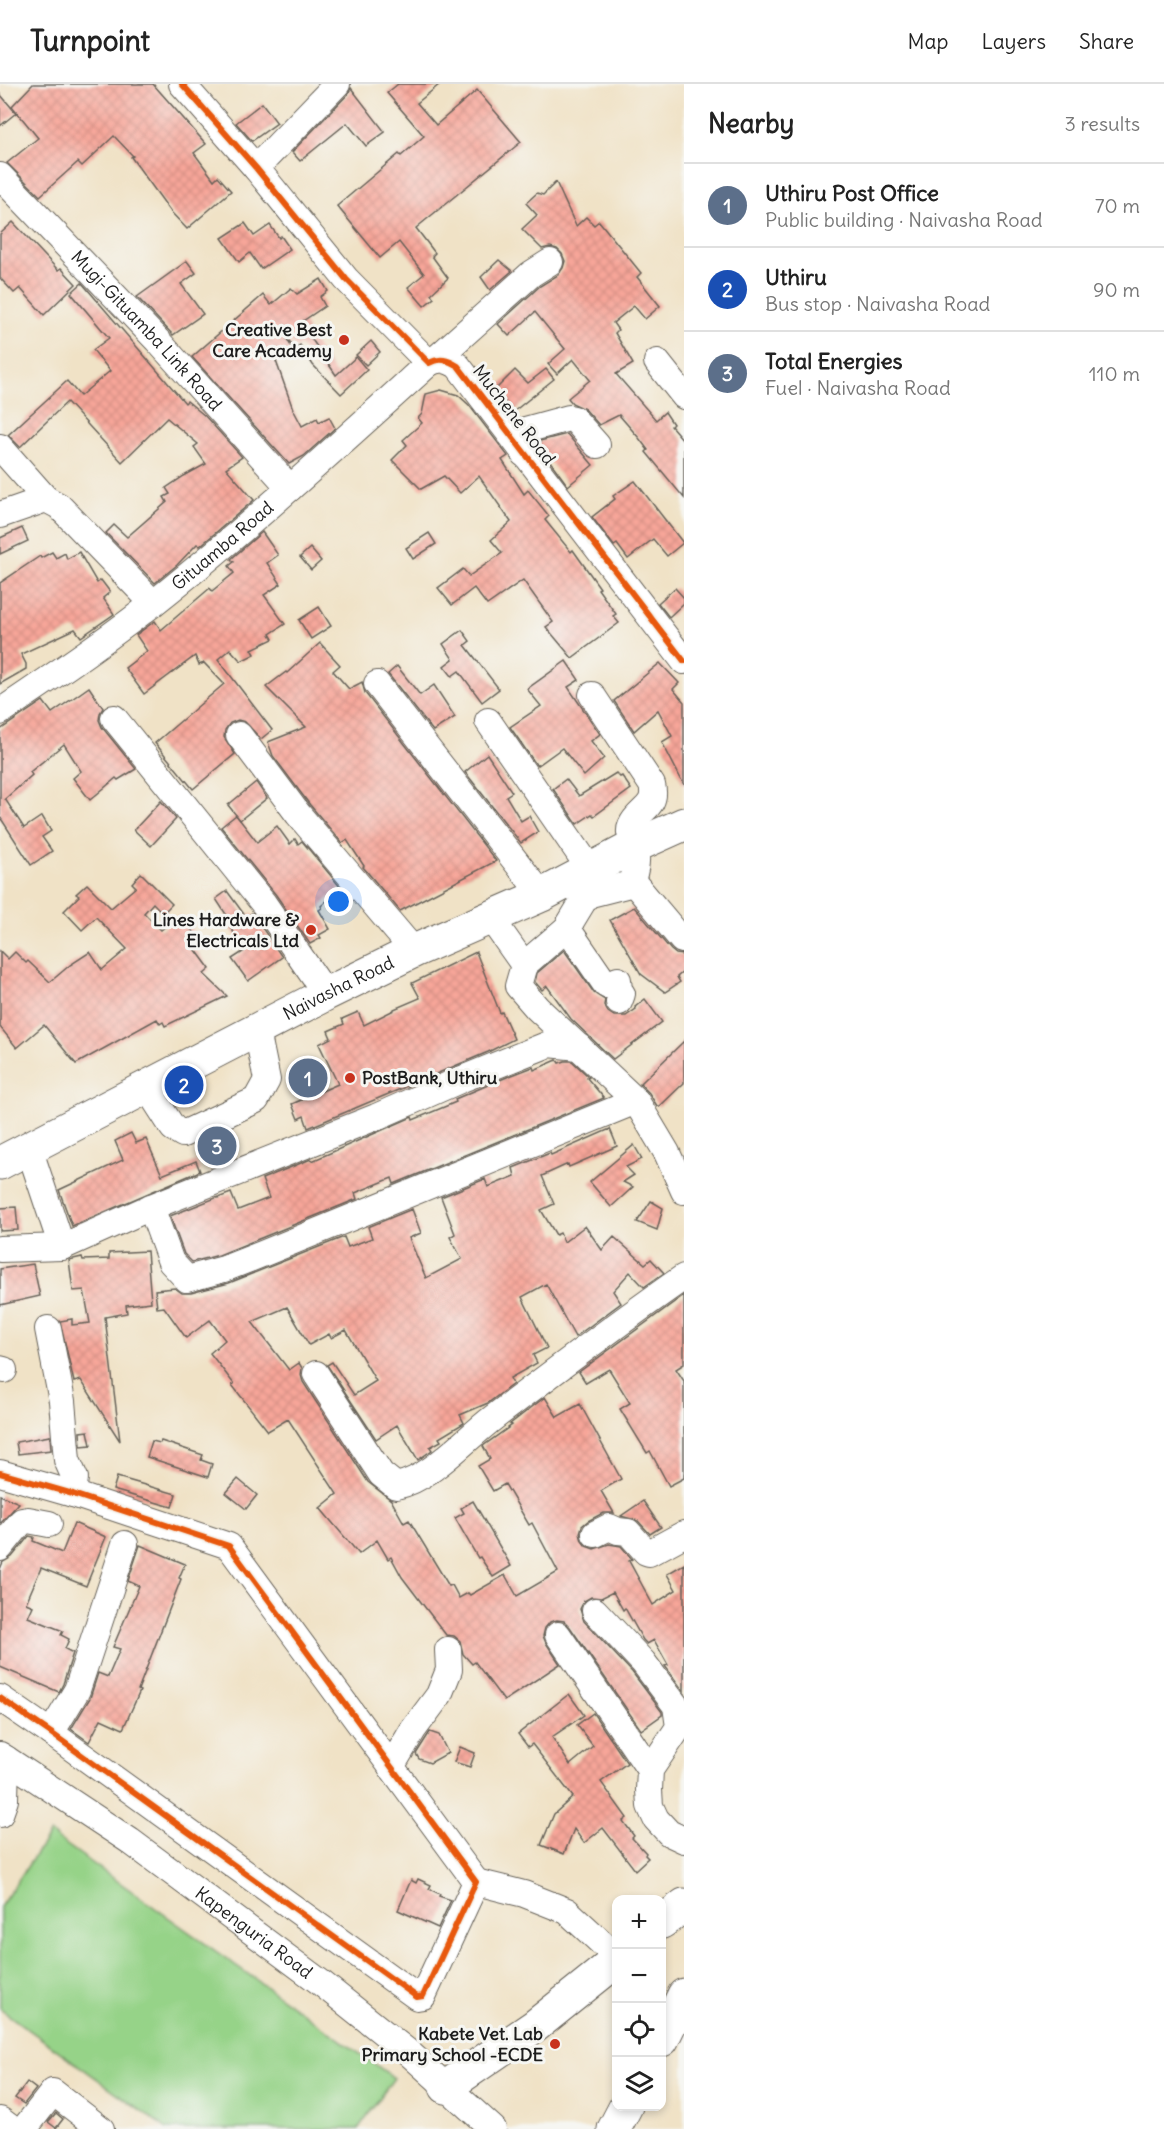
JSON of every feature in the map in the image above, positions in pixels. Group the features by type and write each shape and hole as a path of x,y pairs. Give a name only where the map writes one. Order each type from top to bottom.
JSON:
{"main road":[{"name":"Naivasha Road","path":"0,1163 326,994 414,951 542,895 635,846 684,824"},
{"path":"446,2087 535,2026 612,1964"},
{"path":"670,2036 684,1995"},
{"path":"614,2129 623,2111"}],"street":[{"name":"Muchene Road","path":"182,84 256,168 346,279 433,361 448,360 458,366 684,661"},
{"path":"256,168 337,84"},
{"name":"Mugi-Gituamba Link Road","path":"0,176 157,340 290,488"},
{"name":"Gituamba Road","path":"0,712 74,662 153,603 290,488 531,274 550,262"},
{"path":"657,362 684,396"},
{"path":"524,455 518,432 569,418 574,419 597,445"},
{"path":"0,447 46,500 59,506 153,603"},
{"path":"0,515 46,500"},
{"path":"377,684 542,895"},
{"path":"592,695 652,785 654,794 652,801 632,823 630,829 635,846 636,870 632,882 682,940"},
{"path":"114,718 264,904 326,994"},
{"path":"488,721 590,869"},
{"path":"239,735 287,817 414,951"},
{"path":"634,883 587,895 567,928 524,965 518,986 537,1008 636,1101 676,1145 684,1191"},
{"path":"490,917 524,965"},
{"path":"567,928 606,985 618,980 622,994 619,1002"},
{"path":"146,1086 172,1128 183,1134 238,1109 256,1100 267,1080 257,1031"},
{"path":"0,1249 62,1247 152,1207 355,1126 549,1044 579,1047"},
{"path":"152,1207 171,1262 187,1279 224,1269 273,1250 636,1101"},
{"path":"29,1148 62,1247"},
{"path":"316,1374 381,1474 396,1486 428,1470 491,1419 684,1276"},
{"path":"48,1329 62,1401 67,1460 75,1478 73,1494"},
{"path":"0,1473 73,1494 229,1546 476,1882 524,1894 567,1911 612,1952"},
{"path":"0,1548 22,1521 49,1524"},
{"path":"595,1534 609,1527 628,1532 649,1553 684,1534"},
{"path":"51,1733 77,1690 125,1544"},
{"path":"596,1611 643,1662 676,1706 679,1727 650,1770"},
{"path":"558,1635 650,1770 650,1806 656,1819 669,1833 684,1840"},
{"path":"391,1767 413,1730 439,1695 449,1670 448,1650"},
{"path":"0,1698 417,1997 423,1996 476,1882"},
{"path":"0,1814 5,1800 3,1757"},
{"name":"Kapenguria Road","path":"3,1757 130,1841 244,1925 409,2053 493,2129"},
{"path":"24,2129 53,2092 101,2129"},
{"path":"0,2120 12,2129"}],"green space":[{"path":"50,1833 394,2078 358,2129 167,2129 0,2009 0,1907"}],"building":[{"path":"33,84 153,84 206,144 194,153 214,180 218,176 231,191 187,229 171,212 131,157 133,156 114,136 82,166 78,162 40,196 7,163 38,138 12,106"},
{"path":"398,84 440,84 417,103 436,125 477,90 521,142 416,228 435,253 432,256 448,278 431,294 434,298 424,306 408,287 424,274 399,242 380,258 337,206 424,136 387,93"},
{"path":"351,88 385,132 366,146 347,123 300,161 292,152 348,94"},
{"path":"0,94 16,113 0,126"},
{"path":"262,103 277,123 252,141 236,123"},
{"path":"556,182 576,226 586,217 594,225 599,221 641,273 637,277 660,306 645,319 634,306 613,323 618,330 615,333 633,364 616,374 656,420 665,412 673,424 671,426 684,441 684,498 619,415 599,425 585,409 572,403 568,398 590,380 573,359 557,374 548,364 565,349 535,312 509,336 498,324 540,286 558,275 563,268 565,261 557,249 550,247 542,249 522,229 537,215 526,203 537,193 543,195"},
{"path":"13,222 58,270 61,268 76,284 44,315 20,288 14,293 0,278 0,234"},
{"path":"245,223 254,236 270,225 290,249 261,269 250,253 239,262 222,238"},
{"path":"499,260 512,271 490,290 481,277"},
{"path":"187,261 196,273 181,284 203,314 173,335 137,297"},
{"path":"321,279 328,291 320,297 325,306 303,321 313,341 336,375 356,357 367,370 341,394 313,365 300,345 296,348 287,339 293,350 276,361 293,409 302,426 317,418 319,422 329,417 335,428 304,456 289,464 192,357 263,295 271,305 291,288 297,294"},
{"path":"82,283 185,403 187,401 205,416 242,457 226,468 254,500 200,546 197,544 155,583 106,533 114,525 127,537 167,502 164,497 170,494 166,488 206,464 194,447 198,444 167,418 122,462 67,402 20,447 8,435 67,381 80,396 110,371 93,350 109,338 71,293"},
{"path":"371,341 380,352 366,365 356,355"},
{"path":"546,369 554,379 513,412 495,390 515,370 528,383"},
{"path":"441,390 458,395 469,405 508,456 502,460 524,494 528,490 549,516 545,520 571,552 573,550 616,614 613,616 619,623 572,658 546,627 553,622 523,580 487,605 474,588 452,605 438,588 463,569 469,576 502,553 491,540 511,522 479,476 460,493 444,476 421,489 392,460 407,445 403,440 422,423 418,418 422,414 426,394"},
{"path":"567,434 593,465 568,486 536,442"},
{"path":"635,481 683,543 667,556 653,539 628,559 617,544 614,546 592,517 615,499 613,496"},
{"path":"22,528 28,541 0,554 0,538"},
{"path":"262,532 278,555 267,563 281,584 264,595 285,624 270,634 273,639 252,649 255,654 241,661 230,649 218,659 272,730 261,739 245,722 238,720 230,723 225,730 224,737 235,754 193,789 155,743 224,684 204,663 199,665 195,656 144,694 125,668 147,651 136,635 155,621 161,630 210,588 212,591 234,573 229,566 234,562 231,559"},
{"path":"429,533 436,544 413,559 406,548"},
{"path":"310,548 321,561 311,570 300,557"},
{"path":"52,552 56,558 65,553 67,559 79,552 97,583 101,580 110,592 103,598 114,614 81,637 75,629 21,654 26,669 0,684 0,583 40,556 41,558"},
{"path":"675,588 684,598 684,603 669,617 658,603"},
{"path":"319,607 331,626 311,639 299,620"},
{"path":"462,630 470,641 465,645 499,689 482,702 459,671 452,676 444,666 453,659 443,644"},
{"path":"320,643 340,665 333,671 349,689 362,682 365,693 496,861 400,911 363,867 347,840 342,843 310,805 273,756 268,742 306,727 266,687 287,673"},
{"path":"566,661 579,680 568,687 600,734 591,741 604,758 584,776 562,748 537,766 510,727 541,706 527,689"},
{"path":"660,663 679,683 673,689 684,702 684,785 662,742 672,736 658,710 634,731 614,701"},
{"path":"397,666 420,695 434,685 455,717 433,731 388,674"},
{"path":"89,687 103,708 99,720 102,727 136,769 118,780 116,778 90,800 73,778 81,771 64,744 30,772 32,775 5,799 24,828 42,816 51,831 42,837 52,851 31,865 0,817 0,730 43,701 52,713"},
{"path":"487,754 512,792 506,796 521,821 529,816 538,832 521,843 465,772"},
{"path":"616,773 622,776 631,789 594,816 592,814 577,824 553,789 566,779 579,796"},
{"path":"256,782 267,798 240,820 228,805"},
{"path":"161,801 176,819 151,846 134,830"},
{"path":"236,815 257,842 277,826 290,844 295,839 298,844 302,841 341,888 319,910 330,929 319,935 321,938 310,944 276,895 221,827"},
{"path":"141,873 172,904 163,913 153,903 144,913 161,930 180,915 200,940 193,946 210,969 204,974 227,996 165,1026 157,1019 76,1064 44,1025 17,1048 0,1027 0,951 8,959 15,952 50,982 90,952 102,970 127,949 96,917 82,930 64,911 79,896 76,894 87,884 111,908 136,887 132,883"},
{"path":"227,891 246,917 252,913 282,957 248,981 232,959 246,950 230,927 233,925 216,899"},
{"path":"634,907 671,950 676,954 684,955 684,971 677,977 680,982 665,992 641,974 610,920"},
{"path":"564,950 594,993 605,1000 604,1005 608,1012 614,1016 626,1016 645,999 662,1022 613,1059 571,1019 547,986 542,990 535,982 537,973"},
{"path":"476,952 500,1013 502,1012 514,1039 308,1128 304,1116 298,1119 292,1104 338,1084 319,1044 331,1038 328,1031 344,1024 342,1019 358,1012 364,1025 420,998 412,983"},
{"path":"684,1041 684,1083 660,1106 657,1106 640,1084"},
{"path":"557,1060 559,1063 572,1061 589,1077 587,1078 604,1098 394,1184 392,1178 355,1193 357,1199 219,1255 192,1262 184,1254 170,1216 231,1193 238,1210 269,1198 262,1179 311,1159 312,1161 412,1117 413,1120 507,1077 533,1067 534,1070"},
{"path":"610,1129 617,1146 542,1176 554,1204 541,1210 556,1235 560,1233 564,1242 585,1226 602,1250 614,1237 645,1264 651,1259 664,1273 644,1287 630,1272 613,1291 621,1303 575,1337 546,1284 522,1297 547,1348 533,1355 537,1363 510,1378 513,1384 488,1403 460,1415 464,1423 439,1438 441,1441 430,1447 432,1450 418,1460 397,1425 376,1439 327,1365 332,1362 354,1395 376,1381 346,1330 331,1338 329,1334 309,1345 287,1307 252,1322 289,1370 299,1363 302,1368 303,1382 368,1482 391,1500 404,1523 409,1520 449,1586 452,1585 459,1598 468,1593 470,1595 505,1575 517,1596 558,1572 532,1523 529,1525 505,1484 493,1491 478,1466 490,1459 483,1446 545,1397 557,1417 580,1404 621,1479 601,1491 614,1513 603,1513 582,1526 580,1533 582,1541 586,1546 594,1549 609,1544 621,1546 632,1559 629,1561 653,1605 676,1590 667,1574 684,1564 684,1692 665,1666 668,1665 654,1640 647,1644 643,1640 613,1592 601,1598 591,1597 584,1601 580,1609 584,1621 632,1672 662,1712 662,1715 641,1730 564,1621 550,1622 543,1636 560,1664 504,1701 475,1662 472,1664 463,1654 460,1641 454,1636 446,1635 402,1577 391,1557 388,1559 377,1540 359,1554 320,1508 337,1494 288,1419 268,1431 232,1385 234,1384 210,1353 225,1340 210,1320 186,1338 164,1307 157,1308 155,1290 175,1288 182,1293 191,1293 229,1283 344,1237 348,1247 372,1238 368,1227 412,1209 421,1233 409,1238 426,1278 462,1259 450,1237 455,1234 441,1197 485,1179 488,1187 515,1176 513,1168 550,1153 551,1155"},
{"path":"223,1132 230,1150 211,1159 204,1141"},
{"path":"131,1133 136,1143 146,1139 162,1175 196,1161 200,1171 72,1226 59,1190 123,1160 115,1141"},
{"path":"634,1145 642,1159 626,1167 634,1175 623,1182 633,1187 611,1207 590,1182"},
{"path":"651,1201 663,1208 657,1230 637,1222"},
{"path":"16,1207 18,1230 0,1231 0,1208"},
{"path":"147,1251 151,1302 126,1305 127,1313 105,1317 120,1441 81,1380 74,1382 60,1321 72,1319 72,1325 90,1323 84,1290 73,1291 69,1260 82,1257 83,1260 109,1259 109,1253"},
{"path":"33,1264 40,1296 0,1305 0,1269"},
{"path":"684,1295 684,1364 676,1369 684,1381 684,1478 669,1486 650,1451 647,1453 620,1409 630,1403 609,1369 586,1383 579,1372"},
{"path":"88,1431 91,1445 81,1446 80,1432"},
{"path":"50,1436 51,1450 18,1454 16,1442"},
{"path":"152,1441 160,1443 161,1441 203,1455 201,1460 212,1464 208,1477 147,1457"},
{"path":"117,1477 176,1494 172,1507 113,1490"},
{"path":"238,1479 257,1495 246,1509 226,1493"},
{"path":"0,1495 19,1503 0,1524"},
{"path":"473,1501 511,1566 493,1577 480,1557 478,1558 455,1518 464,1513 461,1508"},
{"path":"643,1501 661,1527 650,1534 638,1521 621,1516"},
{"path":"74,1523 106,1537 86,1586 41,1568 26,1603 33,1606 28,1617 63,1631 61,1635 69,1639 65,1649 73,1653 59,1692 0,1667 0,1569 3,1562 12,1557 29,1536 34,1537 33,1541 62,1553"},
{"path":"140,1545 185,1564 138,1690 140,1691 123,1729 101,1719 89,1742 71,1729 90,1698 98,1673 108,1677 120,1649 113,1647 139,1586 128,1581"},
{"path":"569,1694 584,1715 552,1737 570,1765 593,1746 577,1725 593,1713 627,1763 601,1782 627,1818 623,1821 634,1836 632,1838 648,1858 635,1870 603,1828 584,1843 574,1829 564,1854 541,1845 554,1814 573,1797 532,1744 528,1747 518,1734"},
{"path":"430,1732 439,1735 448,1753 430,1763 419,1759 416,1754"},
{"path":"460,1747 475,1753 470,1767 454,1762"},
{"path":"418,1879 431,1885 429,1889 440,1894 439,1896 451,1900 438,1928 398,1910 411,1880 416,1883"},
{"path":"27,2082 36,2089 24,2104 15,2098"},
{"path":"56,2113 63,2119 56,2128 48,2122"}],"cycle path":[{"path":"182,84 256,168 346,279 429,363 444,360 458,366 684,661"},
{"path":"0,1473 73,1494 229,1546 476,1882 423,1996 417,1997 0,1698"}],"place":[{"name":"Creative Best Care Academy","path":"344,340"},
{"name":"Lines Hardware & Electricals Ltd","path":"311,930"},
{"name":"Uthiru Post Office","path":"308,1078"},
{"name":"PostBank, Uthiru","path":"350,1078"},
{"name":"Uthiru","path":"184,1085"},
{"name":"Total Energies","path":"217,1146"},
{"name":"Kabete Vet. Lab Primary School -ECDE","path":"555,2044"}]}
